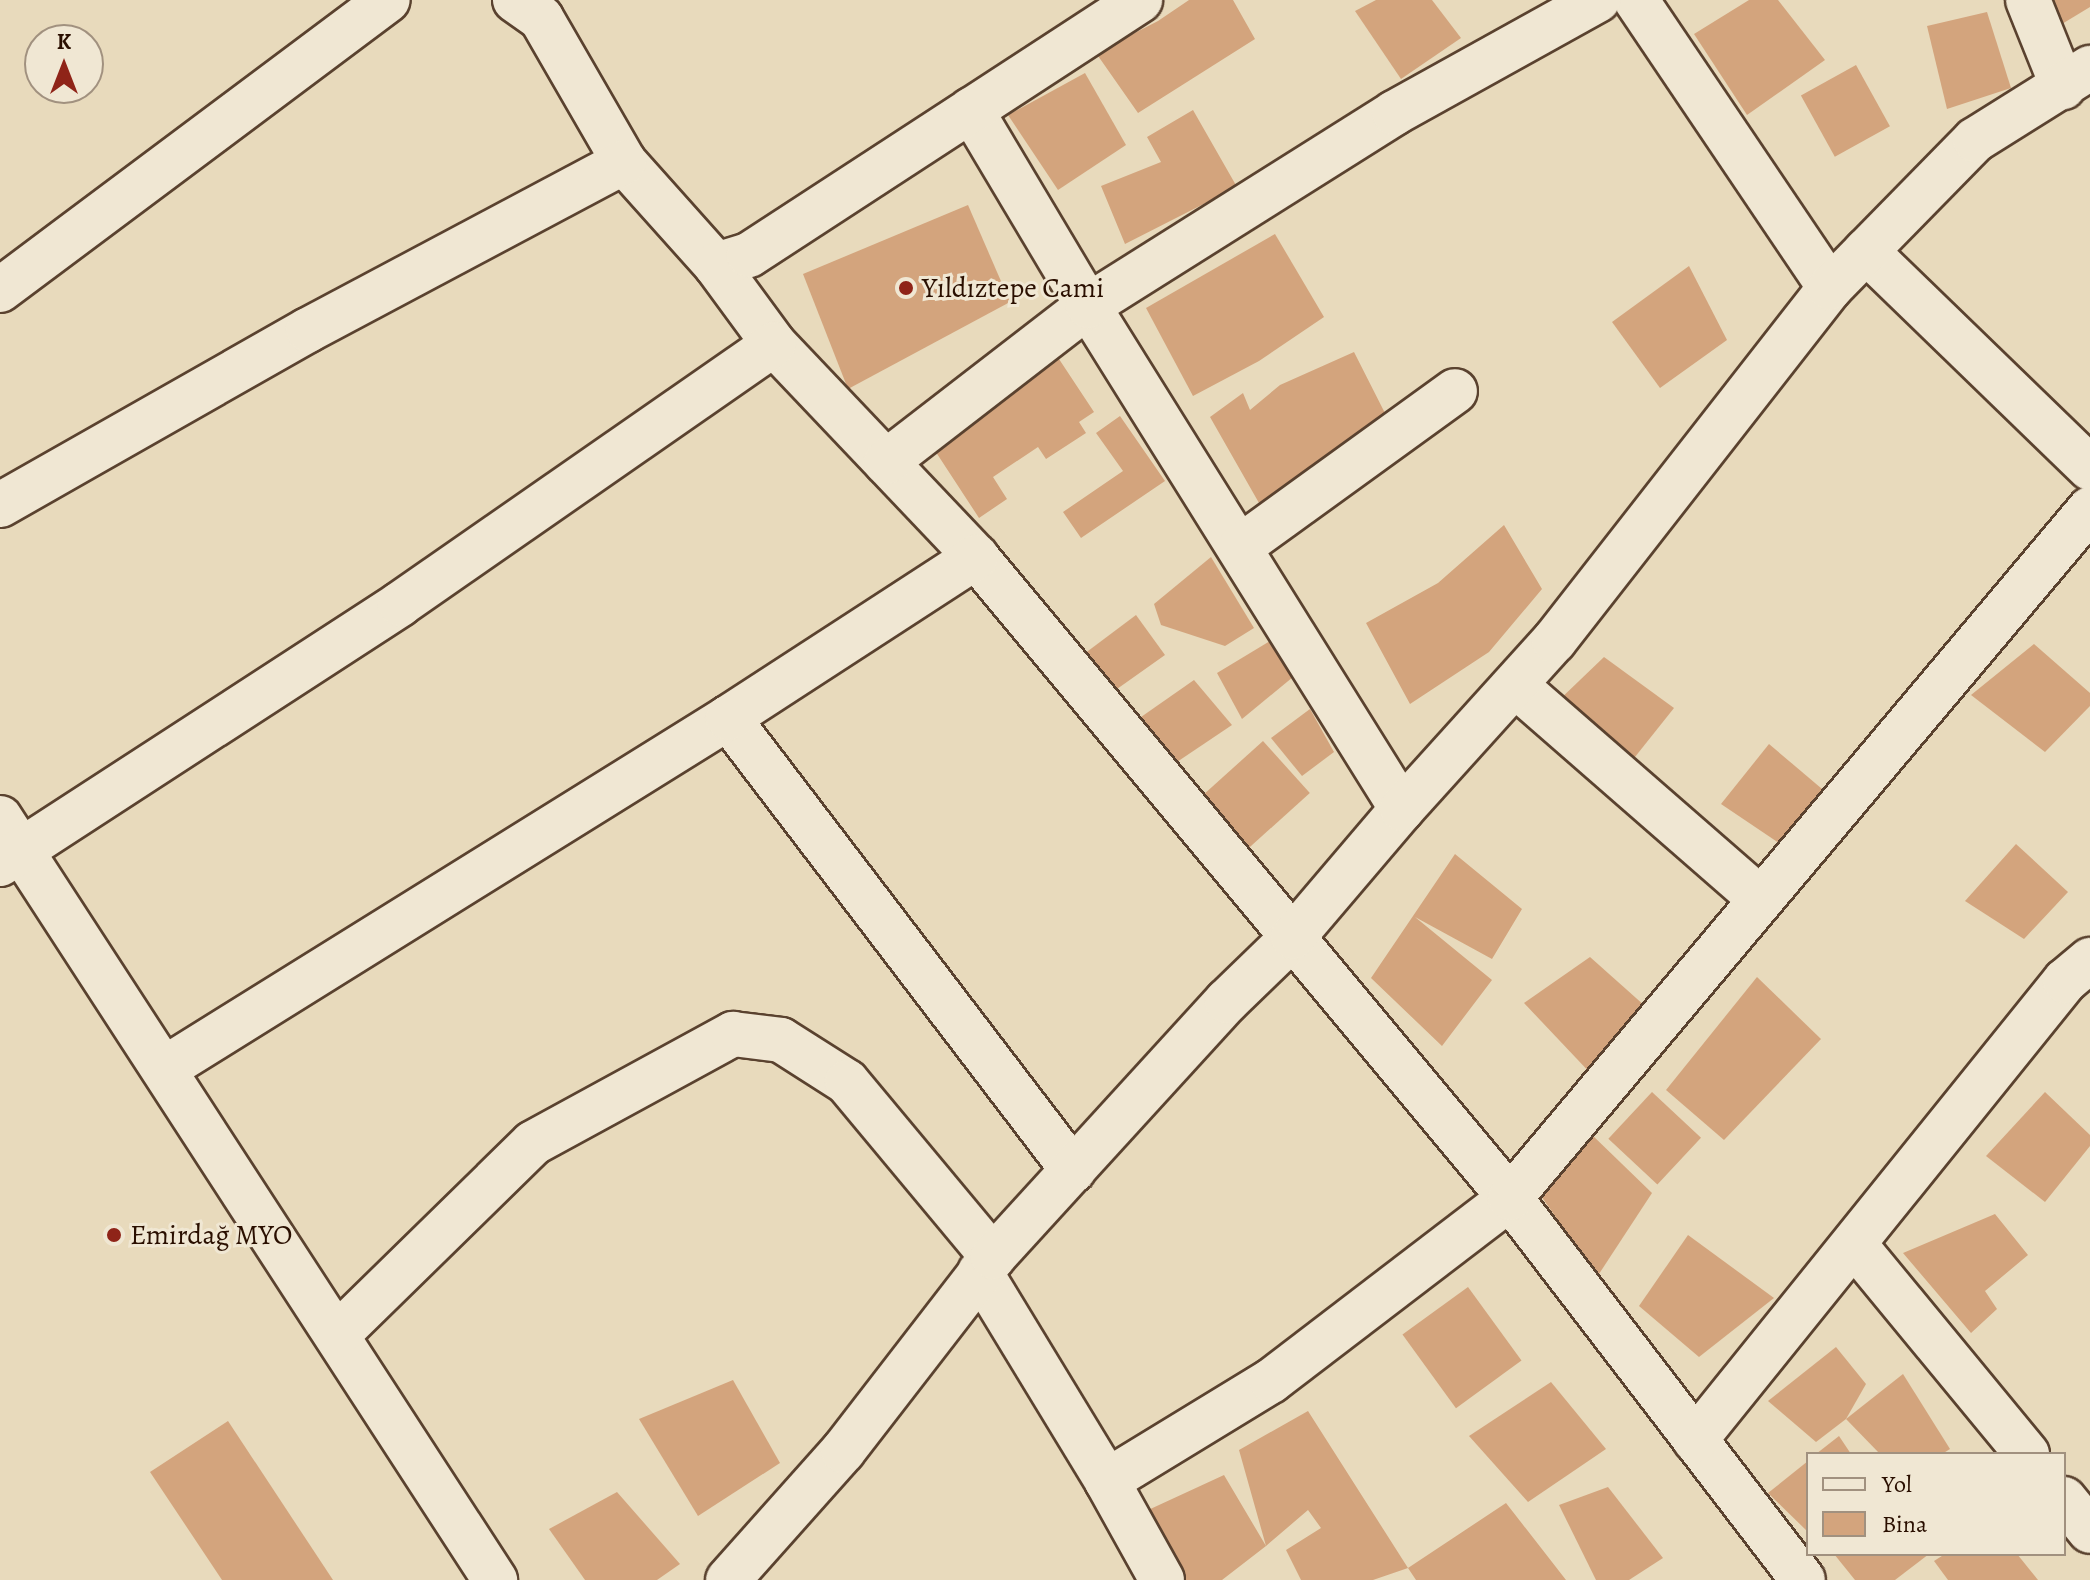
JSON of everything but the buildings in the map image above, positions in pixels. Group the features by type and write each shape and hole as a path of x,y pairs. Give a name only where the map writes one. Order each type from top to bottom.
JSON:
{"street":[{"path":"0,290 388,0"},
{"path":"716,265 749,255 1140,0"},
{"path":"886,462 1088,306 1394,113 1598,0"},
{"path":"1636,0 1830,288"},
{"path":"728,1580 843,1451 986,1265 1227,1001 1293,937 1402,809 1554,641 1830,288 1975,140 2076,78 2028,0"},
{"path":"531,6 624,162 716,265 774,344 976,557 1293,937 1510,1198 1803,1580"},
{"path":"971,110 1088,306 1241,546 1402,809"},
{"path":"0,505 308,330 624,162"},
{"path":"1866,251 2090,468"},
{"path":"495,1580 164,1069 7,844 400,604 774,344"},
{"path":"1241,546 1455,391"},
{"path":"1107,1481 1271,1381 1510,1198 1759,898 2090,509"},
{"path":"164,1069 728,718 976,557"},
{"path":"1515,685 1759,898"},
{"path":"728,718 1073,1170"},
{"path":"1695,1440 2065,981 2090,960"},
{"path":"337,1335 533,1143 733,1034 781,1040 847,1082 986,1265 1162,1580"},
{"path":"1854,1244 2025,1452"},
{"path":"2066,1501 2090,1531"}],"place":[{"name":"Yıldıztepe Cami","path":"906,288"},
{"name":"Emirdağ MYO","path":"114,1235"}]}
